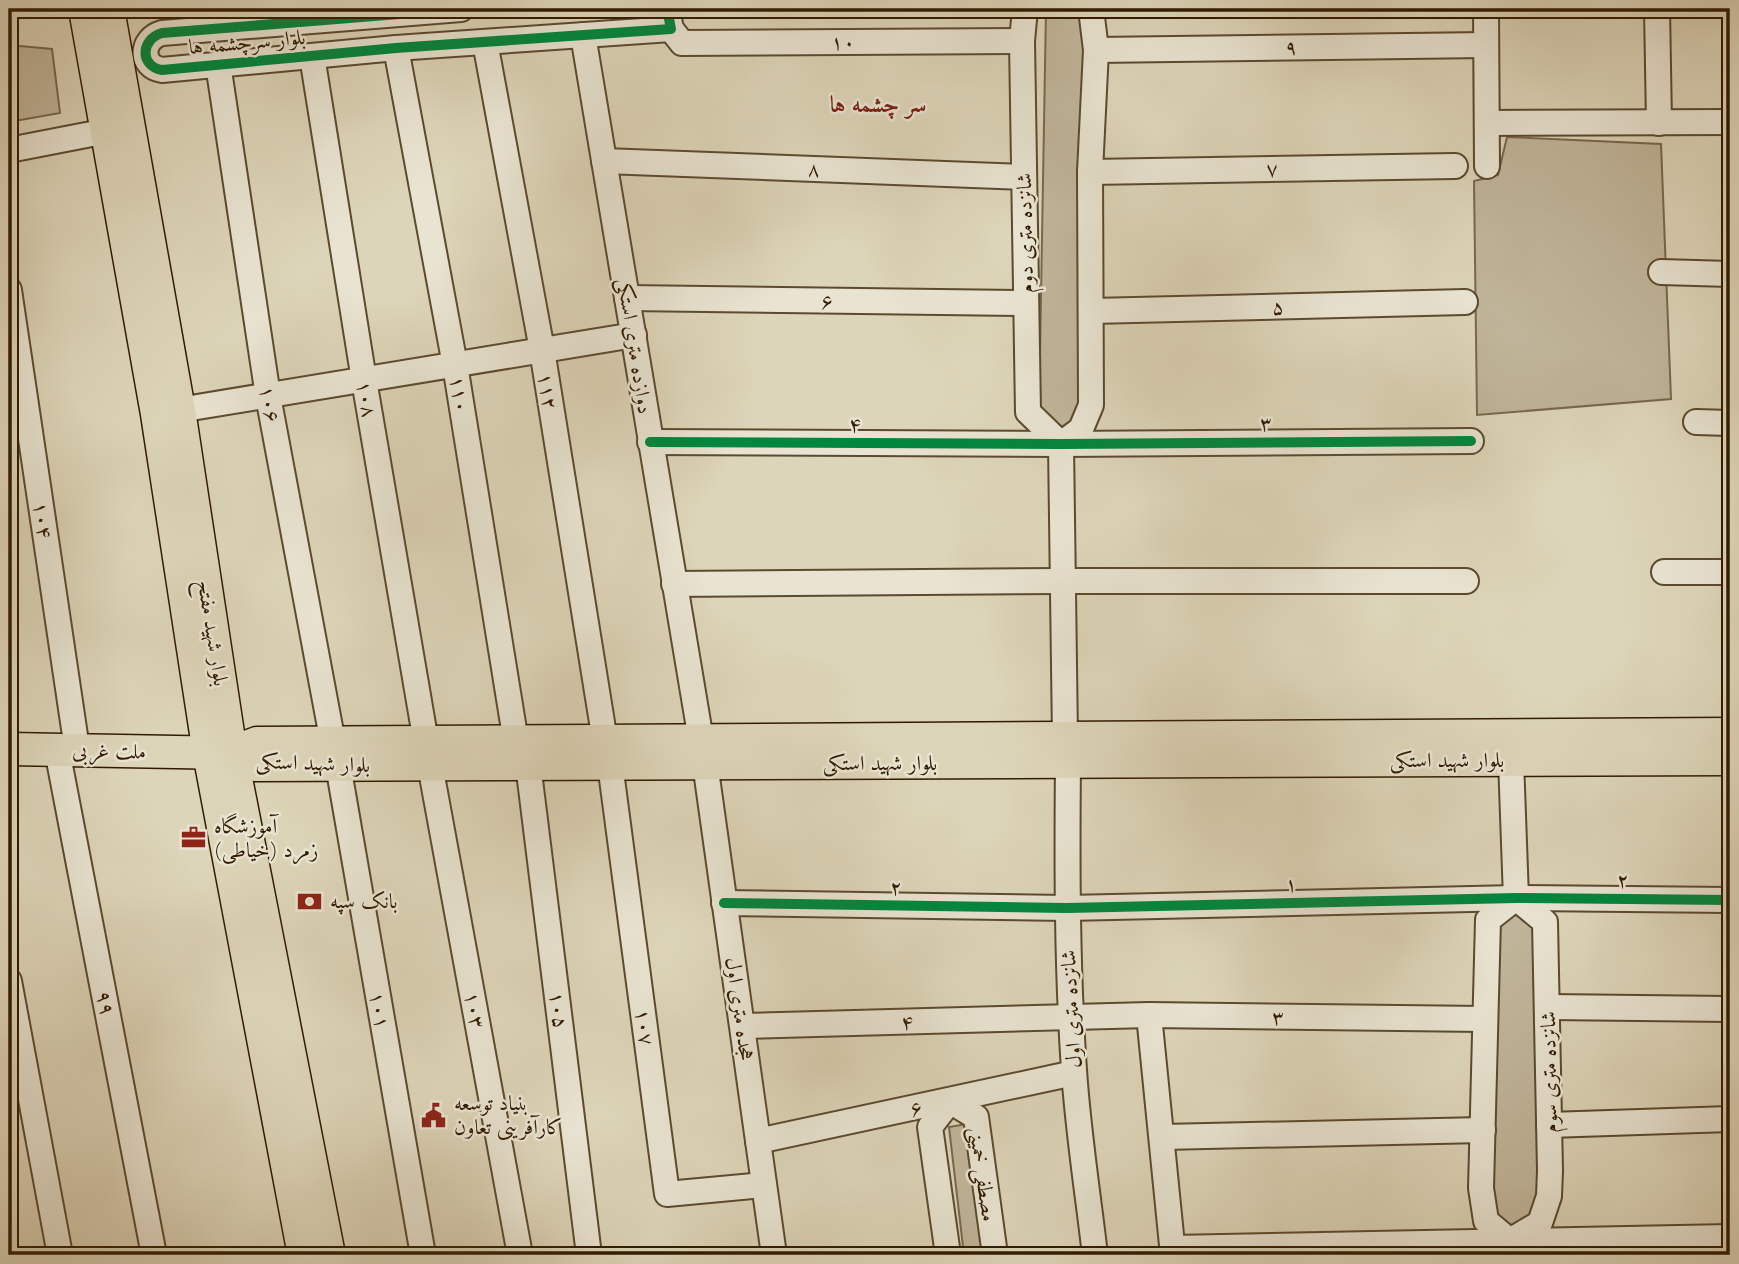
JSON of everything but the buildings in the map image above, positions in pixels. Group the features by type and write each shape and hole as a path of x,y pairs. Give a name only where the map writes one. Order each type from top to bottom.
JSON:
{"main road":[{"name":"بلوار شهید مفتح","path":"86,9 131,54 157,414 220,753 304,1255"},
{"name":"بلوار شهید مفتح","path":"86,9 107,131 149,304 179,410 220,753 244,822 329,1255"},
{"name":"بلوار شهید استکی","path":"220,753 257,743 335,754 1067,750 1204,749 1730,734"},
{"name":"بلوار شهید استکی","path":"1204,749 1511,760 1730,759"},
{"name":"ملت غربی","path":"9,750 220,753"},
{"name":"بلوار شهید استکی","path":"220,753 255,765 290,765 335,754"},
{"path":"244,822 254,798 279,772 290,765"}],"street":[{"name":"بلوار سرچشمه ها","path":"461,9 162,33 153,35 131,54 163,70 313,55 583,35 669,19"},
{"name":"شانزده متری دوم","path":"1025,9 1022,40 1023,177 1028,412 1060,444"},
{"path":"1067,750 1060,444 1080,429 1091,405 1090,172 1096,50 1091,9"},
{"path":"1486,9 1487,166"},
{"path":"1656,17 1659,123"},
{"name":"۱۰","path":"669,19 682,43 1022,40"},
{"name":"دوازده متری استکی","path":"583,35 703,752"},
{"name":"۱۱۲","path":"485,41 542,351 607,752"},
{"name":"۹","path":"1096,50 1486,45"},
{"name":"۱۱۰","path":"397,48 522,753"},
{"name":"۱۰۸","path":"313,55 364,380 428,753"},
{"name":"۱۰۶","path":"218,64 268,396 335,754"},
{"path":"1487,123 1730,122"},
{"path":"9,150 107,131"},
{"name":"۸","path":"604,161 1023,177"},
{"name":"۷","path":"1090,172 1455,166"},
{"path":"1661,272 1730,274"},
{"name":"۱۰۴","path":"9,290 67,750"},
{"name":"۶","path":"627,298 1026,303"},
{"name":"۵","path":"1092,311 1465,302"},
{"path":"179,410 634,335"},
{"path":"1696,422 1730,423"},
{"name":"۳","path":"1060,444 1471,441"},
{"name":"۴","path":"650,442 1060,444"},
{"path":"1664,572 1730,572"},
{"path":"674,584 1466,581"},
{"name":"۹۹","path":"67,750 154,1255"},
{"name":"شانزده متری اول","path":"1067,750 1067,908 1071,1019 1074,1073 1095,1255"},
{"name":"۱۰۷","path":"607,752 667,1194 764,1185"},
{"name":"هجده متری اول","path":"703,752 774,1255"},
{"name":"۱۰۳","path":"428,753 520,1255"},
{"name":"۱۰۵","path":"522,753 589,1255"},
{"name":"۱۰۱","path":"335,754 423,1255"},
{"path":"1510,1248 1486,1221 1481,1188 1488,920 1516,898 1511,760"},
{"name":"۱","path":"1067,908 1516,898"},
{"name":"۲","path":"1516,898 1730,900"},
{"name":"شانزده متری سوم","path":"1510,1248 1540,1223 1549,1196 1545,922 1516,898"},
{"name":"۲","path":"724,903 1067,908"},
{"path":"9,981 60,1255"},
{"path":"1548,1007 1730,1009"},
{"path":"1149,1015 1173,1251 1510,1248 1730,1237"},
{"name":"۳","path":"1071,1019 1149,1015 1484,1019"},
{"name":"۴","path":"743,1026 1071,1019"},
{"name":"۶","path":"758,1142 1074,1073"},
{"name":"مصطفی خمینی","path":"948,1255 930,1127 950,1101 976,1117 995,1255"},
{"path":"1549,1125 1730,1119"},
{"path":"1163,1137 1483,1130"}],"shaded area":[{"path":"1046,9 1093,9 1084,421 1072,426 1053,427 1039,411"},
{"path":"9,45 52,49 60,113 9,122"},
{"path":"1507,137 1661,144 1671,399 1477,415 1474,181 1498,175"},
{"path":"1509,911 1529,916 1537,926 1538,1208 1521,1234 1493,1216 1494,925"},
{"path":"973,1123 990,1255 964,1255 949,1127"}],"cycle path":[{"path":"461,9 162,33 150,41 146,58 155,68 162,70 396,48 671,29 667,9"},
{"path":"650,442 1061,444 1471,441"},
{"path":"724,903 1067,908 1516,898 1730,900"}],"place":[{"name":"آموزشگاه زمرد (خیاطی)","path":"194,838"},
{"name":"بانک سپه","path":"310,901"},
{"name":"بنیاد توسعه کارآفرینی تعاون","path":"434,1115"}],"district":[{"name":"سر چشمه ها","path":"878,104"}]}
